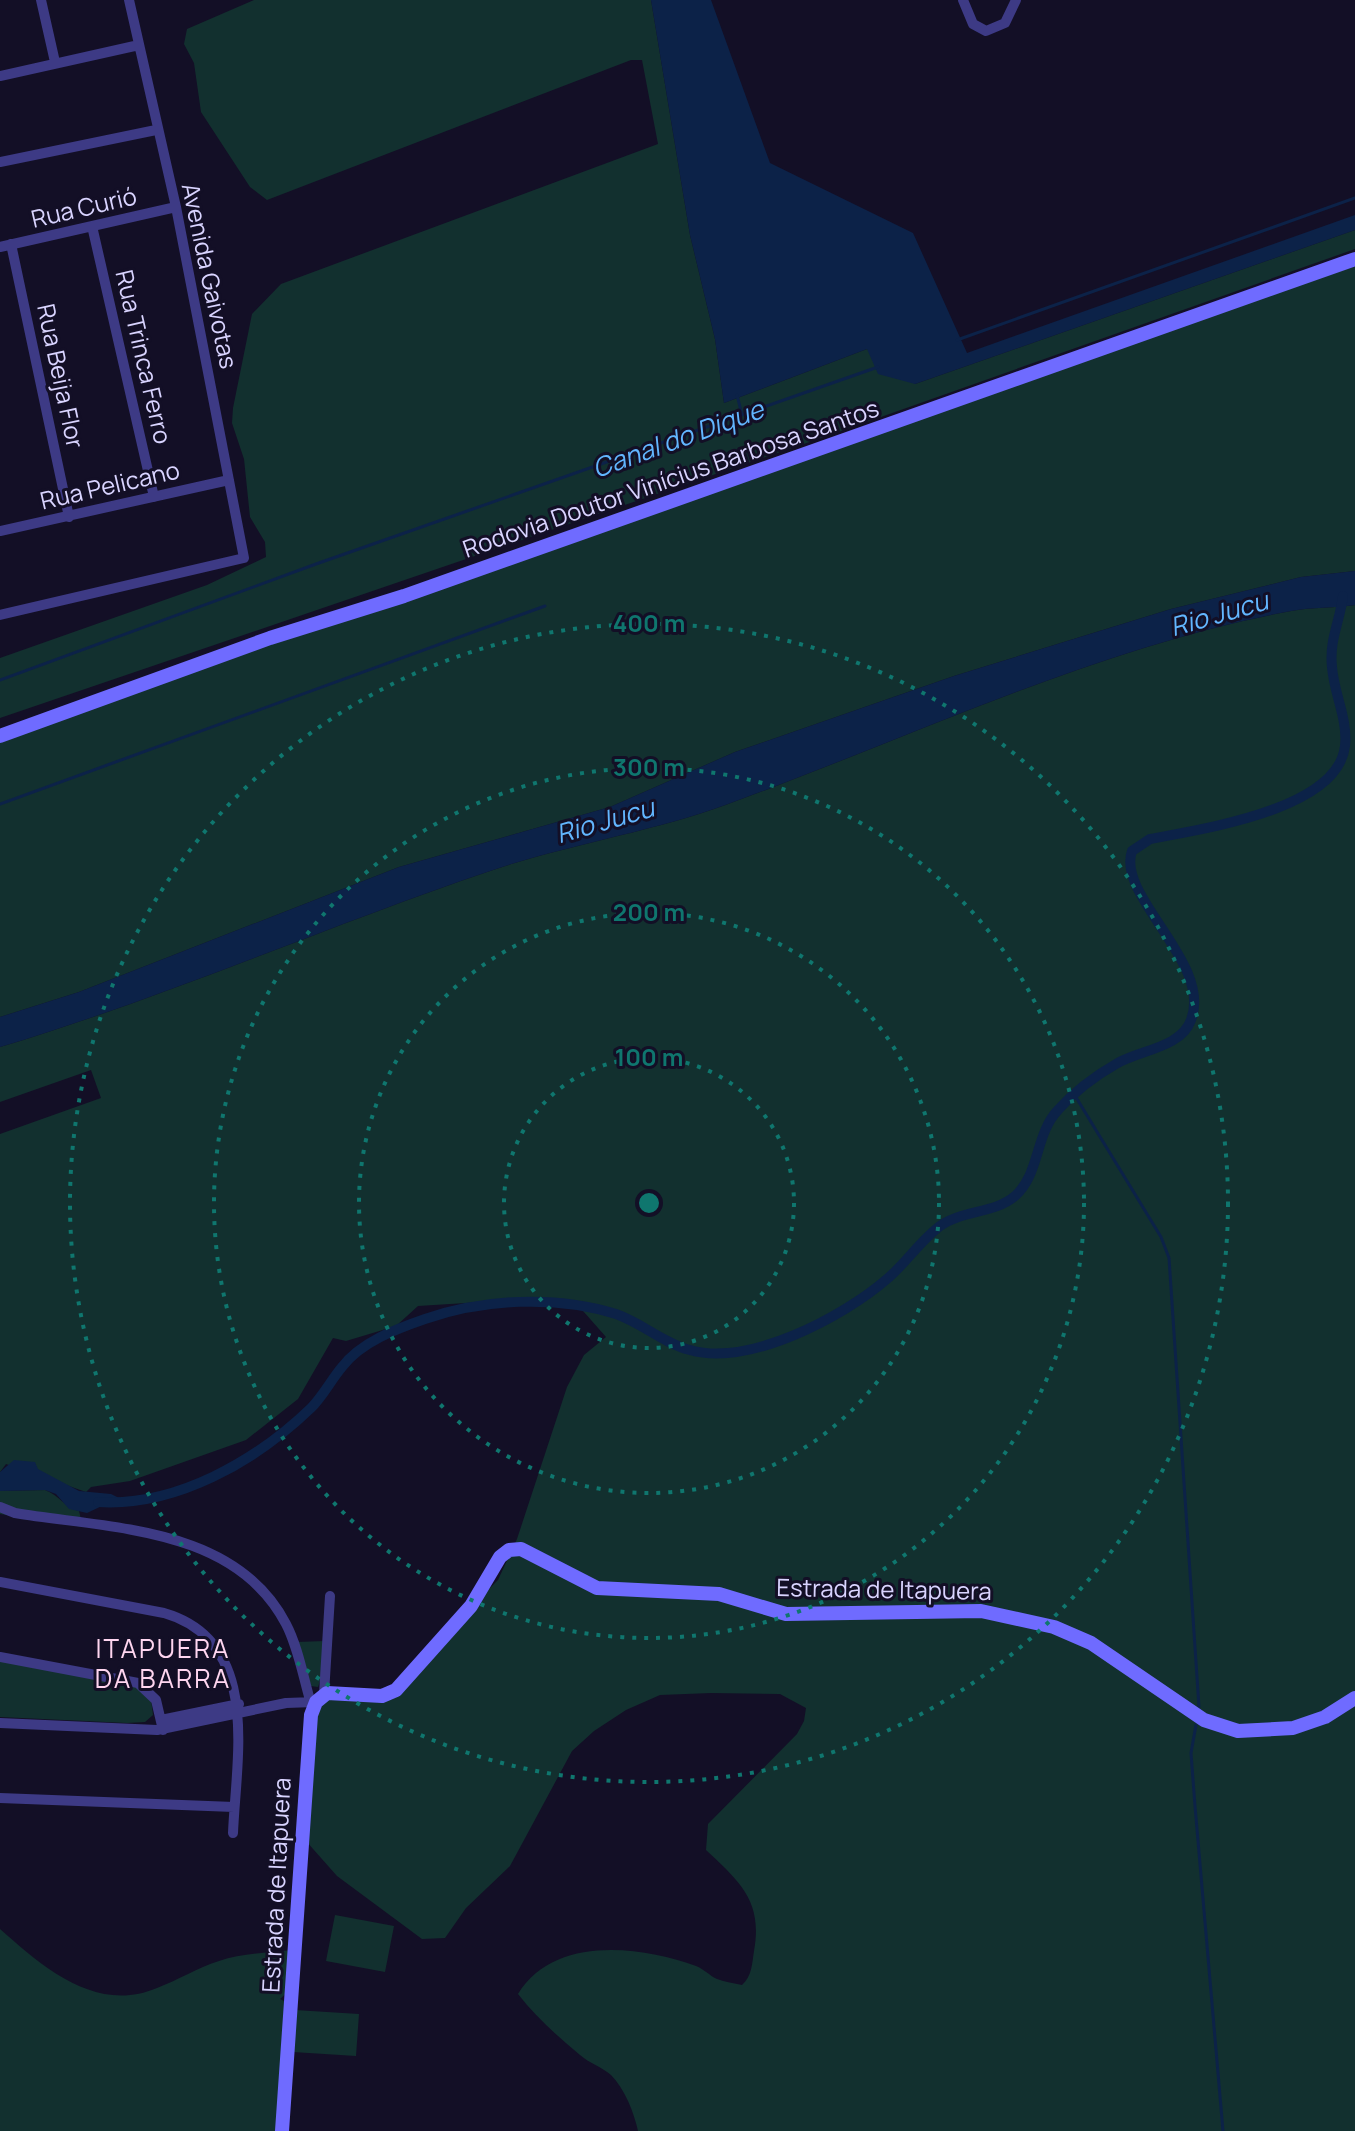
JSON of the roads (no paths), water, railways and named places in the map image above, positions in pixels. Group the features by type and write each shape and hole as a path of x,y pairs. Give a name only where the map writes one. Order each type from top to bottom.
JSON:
{"street":[{"path":"41,0 55,62"},
{"name":"Avenida Gaivotas","path":"0,615 241,561 244,548 176,207 156,130 129,0"},
{"path":"963,0 970,20 986,31 1005,23 1016,0"},
{"path":"0,76 139,45"},
{"path":"0,162 156,130"},
{"name":"Rua Curió","path":"6,246 176,207"},
{"name":"Rua Trinca Ferro","path":"92,226 154,497"},
{"name":"Rua Beija Flor","path":"6,246 69,517"},
{"name":"Rodovia Doutor Vinícius Barbosa Santos","path":"0,736 270,638 404,596 1355,259"},
{"name":"Rua Pelicano","path":"0,531 229,480"},
{"path":"0,1507 15,1513 185,1541 228,1560 250,1579 286,1623 317,1699"},
{"name":"Estrada de Itapuera","path":"282,2131 303,1850 307,1737 317,1699 336,1692 382,1696 396,1690 471,1606 500,1557 515,1548 597,1588 719,1594 760,1609 786,1614 981,1611 1054,1627 1091,1643 1204,1720 1238,1731 1293,1728 1325,1717 1355,1698"},
{"path":"0,1582 180,1618 201,1632 215,1648 239,1710 233,1833"},
{"path":"317,1699 330,1596"},
{"path":"0,1657 138,1683 153,1695 162,1725"},
{"path":"0,1723 162,1725 317,1699"},
{"path":"0,1798 234,1807"}],"water":[{"path":"651,0 711,0 770,163 913,233 967,353 1355,215 1355,230 915,384 878,374 867,349 724,403 715,339 690,235"},
{"name":"Rio Jucu","path":"1355,571 1355,605 1291,611 1219,627 1076,670 728,804 493,870 186,984 0,1047 0,1017 79,992 399,867 610,807 735,752 954,676 1171,609 1301,577"},
{"path":"14,1460 35,1462 38,1469 79,1491 111,1494 119,1498 87,1513 69,1509 56,1494 45,1490 0,1491 0,1472"}],"waterway":[{"name":"Canal do Dique","path":"957,340 1355,198"},
{"name":"Canal do Dique","path":"0,680 316,564 878,367"},
{"path":"737,395 742,415"},
{"path":"98,1502 127,1502 156,1497 213,1477 240,1462 311,1408 359,1350 391,1332 425,1319 495,1304 569,1304 616,1314 690,1350 714,1353 739,1351 767,1345 821,1323 887,1279 940,1226 958,1217 1007,1202 1029,1177 1045,1130 1064,1103 1116,1064 1169,1043 1186,1029 1191,1020 1194,998 1189,976 1138,888 1131,869 1132,851 1150,839 1232,822 1294,801 1319,786 1337,768 1345,746 1345,736 1331,657 1343,596"},
{"path":"0,804 545,606"},
{"path":"1074,1094 1161,1237 1169,1258 1199,1707"},
{"path":"1196,1725 1191,1753 1223,2131"}],"district":[{"name":"ITAPUERA DA BARRA","path":"163,1664"}]}
